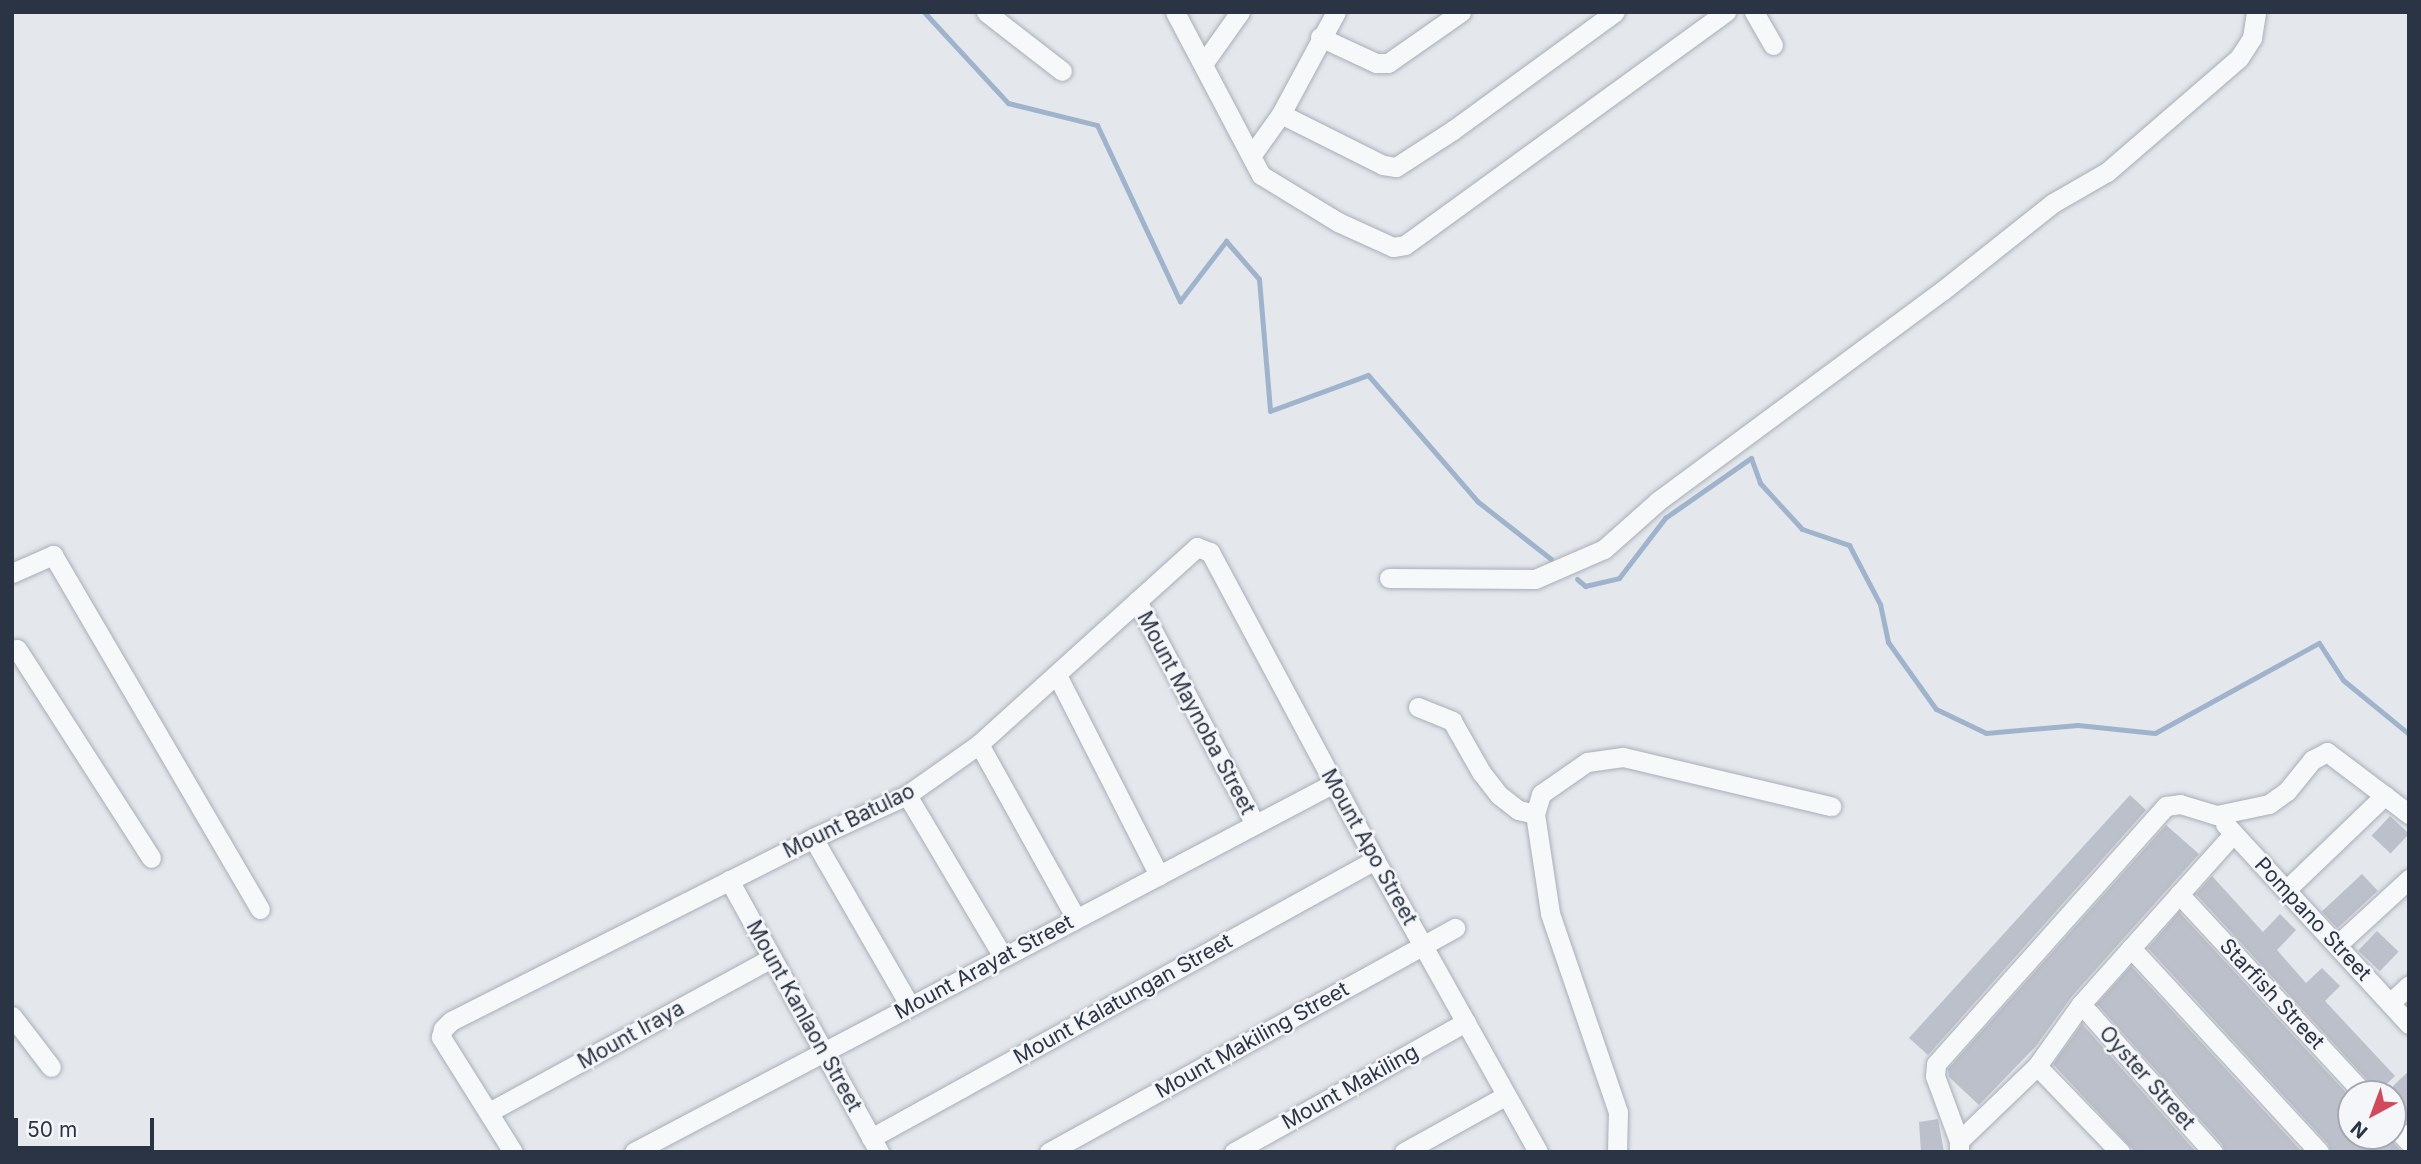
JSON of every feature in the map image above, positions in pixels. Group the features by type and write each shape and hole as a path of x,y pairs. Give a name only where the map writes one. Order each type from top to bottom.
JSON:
{"street":[{"path":"986,12 1062,71"},
{"path":"1175,12 1261,176 1338,222 1379,243 1393,247 1405,245 1726,12"},
{"path":"1203,64 1240,12"},
{"path":"1251,156 1281,114 1320,37 1336,12"},
{"path":"1281,114 1383,165 1396,167 1453,130 1615,12"},
{"path":"1754,12 1773,45"},
{"path":"1388,578 1535,579 1604,549 1658,501 1931,299 2034,217 2107,172 2239,58 2252,38 2256,12"},
{"path":"1320,37 1376,63 1388,63 1458,13"},
{"name":"Mount Batulao","path":"489,1112 441,1037 443,1029 451,1021 813,838 907,795 979,744 1197,547"},
{"name":"Mount Apo Street","path":"1197,547 1210,552 1375,860 1538,1152"},
{"path":"12,573 52,555 260,909"},
{"name":"Mount Maynoba Street","path":"1137,601 1255,824"},
{"path":"12,651 17,649 151,858"},
{"path":"1057,675 1159,875"},
{"path":"1418,707 1452,720 1480,772 1499,795 1518,810 1535,814"},
{"path":"979,744 1076,918"},
{"path":"2234,833 2081,1004 2037,1066 1959,1146 1935,1076 1936,1064 2166,806 2180,804 2217,816 2269,804 2287,792 2312,760 2327,752 2409,814"},
{"path":"1617,1152 1618,1112 1550,913 1535,814 1541,794 1556,780 1587,762 1622,757 1831,806"},
{"name":"Mount Arayat Street","path":"634,1152 1334,783"},
{"path":"907,795 1003,957"},
{"path":"2286,890 2385,795"},
{"name":"Pompano Street","path":"2217,816 2409,1024"},
{"path":"813,838 910,1006"},
{"name":"Mount Kalatungan Street","path":"875,1145 1375,860"},
{"path":"2337,946 2409,879"},
{"name":"Mount Kanlaon Street","path":"729,880 875,1145"},
{"name":"Starfish Street","path":"2179,894 2351,1080"},
{"name":"Mount Makiling Street","path":"1049,1152 1455,928"},
{"path":"2131,948 2319,1152"},
{"name":"Mount Iraya","path":"489,1112 772,958"},
{"path":"2389,1003 2409,985"},
{"name":"Oyster Street","path":"2081,1004 2213,1152"},
{"path":"12,1016 51,1068"},
{"name":"Mount Makiling","path":"1234,1152 1466,1022"},
{"path":"2037,1066 2120,1152"},
{"path":"1404,1152 1505,1096"},
{"path":"489,1112 513,1152"}],"building":[{"path":"2130,795 2146,810 1928,1055 1909,1038"},
{"path":"2390,816 2409,834 2391,853 2372,836"},
{"path":"2166,825 2199,854 2072,996 2036,1046 1979,1105 1949,1077 1948,1069"},
{"path":"2362,874 2378,891 2337,928 2322,912"},
{"path":"2212,876 2263,932 2280,914 2296,930 2277,950 2306,983 2322,968 2340,986 2325,1001 2395,1076 2391,1080 2367,1080 2196,894"},
{"path":"2179,912 2337,1083 2337,1150 2402,1152 2331,1152 2328,1144 2148,948"},
{"path":"2377,931 2399,952 2380,971 2358,950"},
{"path":"2131,966 2302,1152 2225,1152 2222,1144 2097,1004"},
{"path":"2082,1024 2196,1152 2135,1152 2053,1064"},
{"path":"2409,1071 2409,1124 2407,1080 2399,1080"},
{"path":"1938,1119 1944,1152 1921,1152 1919,1122"}],"waterway":[{"path":"924,12 1008,103 1097,125 1180,301 1226,241 1259,279 1270,411 1368,375 1477,501 1551,559"},
{"path":"1577,579 1585,586 1619,578 1665,518 1751,458 1760,483 1802,529 1849,545 1880,604 1888,642 1936,709 1986,733 2078,725 2155,733 2319,643 2343,680 2409,734"}]}
